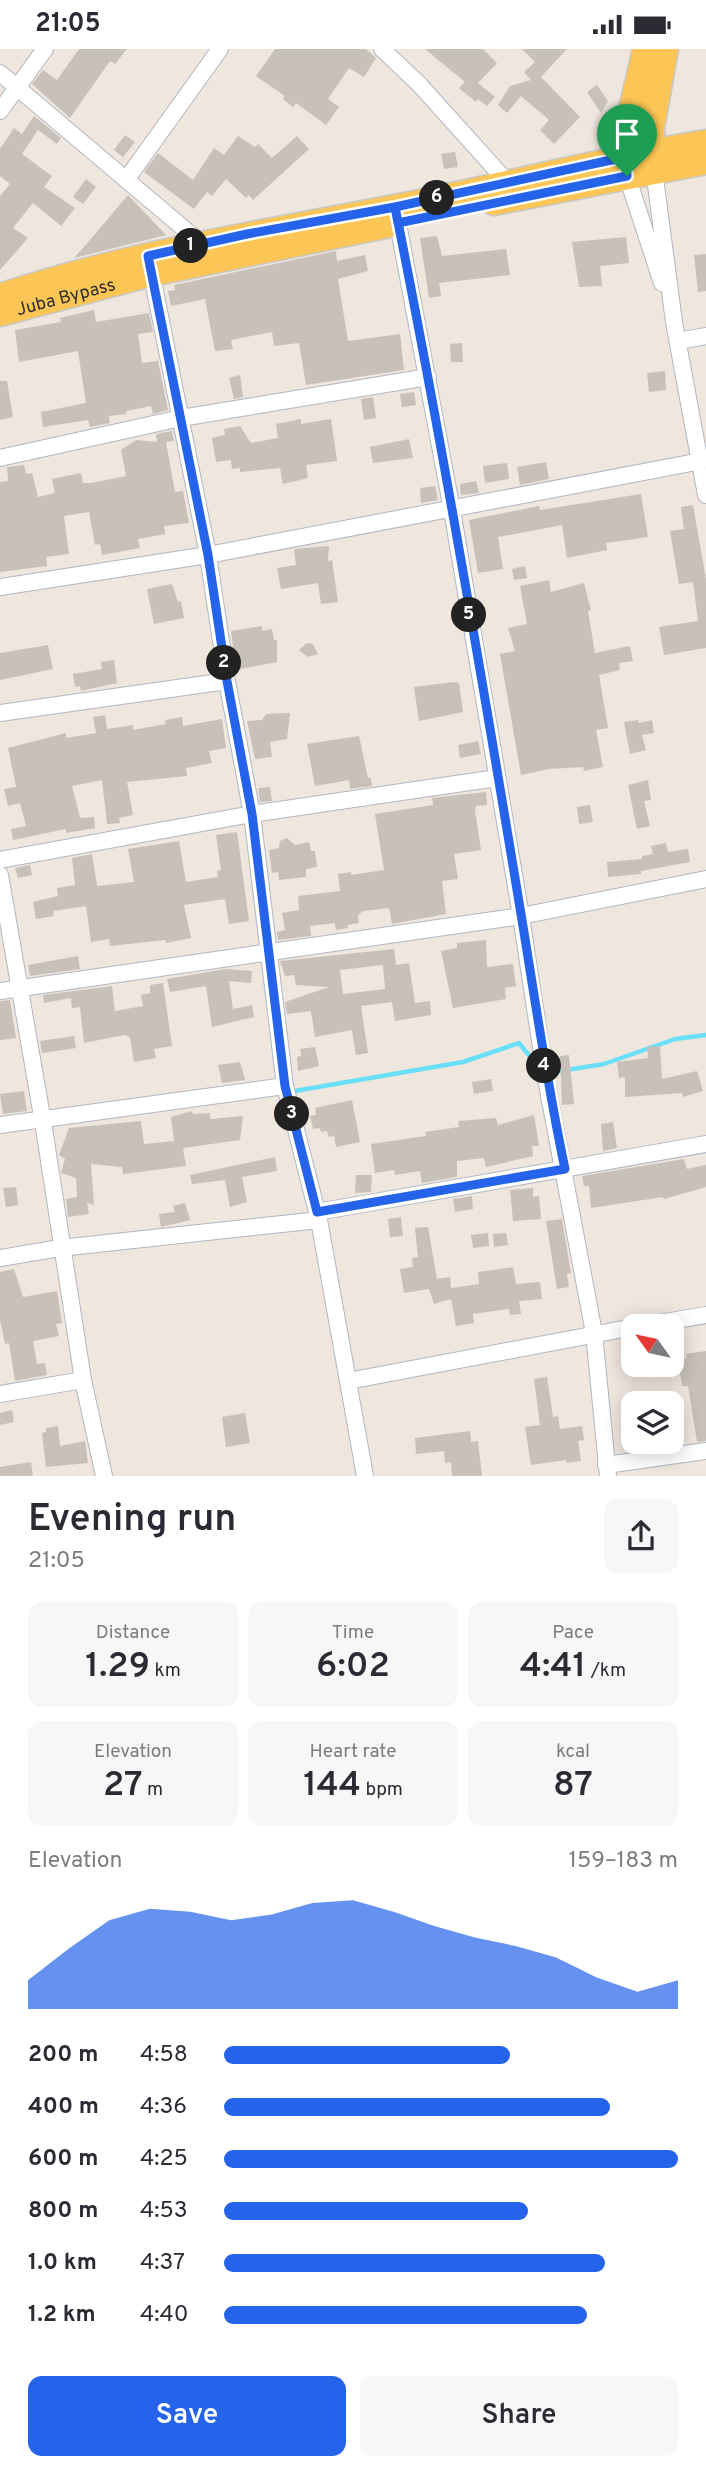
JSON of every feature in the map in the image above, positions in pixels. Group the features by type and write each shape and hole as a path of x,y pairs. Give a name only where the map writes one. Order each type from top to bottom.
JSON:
{"main road":[{"path":"645,49 628,123 626,167 653,161 706,142"},
{"path":"653,161 656,96 666,49"},
{"path":"653,161 706,162"},
{"name":"Juba Bypass","path":"0,314 150,265 201,243 397,215 509,183 626,167"},
{"name":"Juba Bypass","path":"0,296 626,167"}],"street":[{"path":"0,111 45,49"},
{"path":"126,180 220,49"},
{"path":"391,52 509,183"},
{"path":"0,73 201,243"},
{"path":"653,161 674,322 703,460 706,495"},
{"path":"626,167 674,322"},
{"path":"397,215 452,510 522,916 545,1074 594,1333 607,1473 706,1451"},
{"path":"150,265 208,555 227,681 252,814 285,1086 318,1216 365,1476"},
{"path":"678,341 706,336"},
{"path":"0,458 181,418 428,377"},
{"path":"0,587 208,555 703,460"},
{"path":"0,713 227,681"},
{"path":"0,860 252,814 497,778"},
{"path":"0,874 60,1248 83,1380 104,1476"},
{"path":"0,991 268,955 522,916 706,879"},
{"path":"0,1125 285,1086"},
{"path":"0,1258 318,1216 706,1144"},
{"path":"684,1319 706,1315"},
{"path":"348,1381 621,1329"},
{"path":"0,1394 83,1380"}],"building":[{"path":"79,49 127,49 115,64 110,61 70,118 32,84 43,70 57,80"},
{"path":"275,49 366,49 376,58 364,77 349,68 328,99 339,107 326,125 296,103 293,107 283,99 285,96 256,76"},
{"path":"425,49 483,49 497,63 478,83 495,97 487,106 478,99 476,102 459,88 465,82"},
{"path":"522,49 567,49 541,77 580,117 554,144 540,130 549,120 521,96 507,113 498,105 510,86 531,80 524,72 535,62"},
{"path":"597,85 608,101 601,113 587,92"},
{"path":"34,116 61,138 57,144 38,130 22,154 52,176 44,187 75,208 61,226 33,203 13,228 28,238 0,270 0,196 10,184 0,176 0,149 14,128 22,134"},
{"path":"125,135 135,142 123,157 114,150"},
{"path":"238,136 255,147 258,144 272,158 297,136 309,149 253,200 249,195 246,198 226,179 212,196 207,192 194,209 144,172 158,153 193,180 214,148 224,155"},
{"path":"455,152 458,167 444,169 441,154"},
{"path":"86,179 96,187 83,204 73,197"},
{"path":"128,195 166,235 74,258 96,233"},
{"path":"437,236 442,256 506,249 510,275 439,283 441,296 429,298 420,238"},
{"path":"626,237 629,263 600,266 602,286 579,287 572,242"},
{"path":"336,251 337,261 365,255 368,271 338,279 348,341 400,334 404,370 306,385 299,343 274,346 272,332 231,340 233,349 215,351 205,299 171,306 168,291 175,290 174,285"},
{"path":"706,254 706,291 698,292 694,255"},
{"path":"94,310 96,322 149,313 153,332 138,334 142,363 158,361 168,410 153,414 151,406 126,411 126,414 109,416 110,423 90,427 88,420 43,427 41,412 86,403 78,351 19,362 15,330 61,322 60,318"},
{"path":"462,343 463,362 451,362 450,344"},
{"path":"665,371 666,390 649,392 647,373"},
{"path":"240,375 243,397 234,399 229,378"},
{"path":"0,381 7,381 13,417 0,420"},
{"path":"414,392 416,405 402,407 400,394"},
{"path":"373,397 376,418 364,420 361,399"},
{"path":"301,419 301,424 331,419 337,461 306,465 308,478 283,484 280,468 240,472 240,468 232,469 231,460 216,462 212,438 225,435 224,429 240,426 251,443 278,438 276,424"},
{"path":"172,431 174,441 166,442 175,492 183,491 189,523 164,526 165,534 138,539 140,548 102,555 100,544 95,545 89,512 64,516 69,554 46,557 47,566 0,572 0,482 8,481 7,467 24,465 26,474 32,473 38,497 55,493 52,479 81,473 83,483 91,483 126,476 121,450 136,440 157,442 156,434"},
{"path":"409,439 413,458 373,463 370,447"},
{"path":"546,462 549,479 520,485 517,467"},
{"path":"507,463 509,479 485,483 483,466"},
{"path":"476,481 479,493 461,495 460,484"},
{"path":"435,486 438,500 421,503 420,488"},
{"path":"641,494 648,537 606,543 607,550 567,558 562,525 498,537 503,569 478,573 469,520 539,506 540,510"},
{"path":"693,505 706,579 706,648 664,655 659,627 698,621 693,582 679,584 670,531 684,529 681,507"},
{"path":"329,546 328,561 332,560 338,602 321,604 318,583 281,589 277,568 296,565 294,549"},
{"path":"525,566 527,578 514,580 512,569"},
{"path":"549,580 551,592 584,583 591,610 588,611 595,653 630,646 633,661 619,663 620,670 599,675 608,728 596,730 603,767 584,771 583,767 549,769 521,775 500,654 515,651 508,628 527,624 520,586"},
{"path":"172,584 178,602 181,601 184,618 154,624 147,589"},
{"path":"262,626 262,631 272,629 274,640 277,640 277,662 236,670 231,631"},
{"path":"307,643 313,644 318,654 308,657 299,650"},
{"path":"48,645 53,669 0,680 0,653"},
{"path":"114,660 117,683 81,691 80,686 75,687 73,674 102,669 101,662"},
{"path":"459,683 463,712 419,721 414,687"},
{"path":"290,713 287,739 270,742 272,757 255,759 247,721 262,720 266,714"},
{"path":"105,715 107,729 133,725 133,730 166,724 165,720 182,717 183,726 222,719 226,748 209,751 212,763 186,768 187,776 127,782 133,815 119,818 120,823 107,824 102,780 72,786 80,818 94,817 95,828 66,833 66,829 13,840 11,829 26,826 20,803 8,806 4,789 16,787 8,748 66,733 66,738 96,733 93,717"},
{"path":"638,720 639,723 652,720 654,733 642,735 646,750 630,754 624,722"},
{"path":"359,736 372,786 350,789 349,780 315,786 307,744"},
{"path":"478,741 481,754 460,758 458,745"},
{"path":"648,780 651,800 644,801 650,826 637,829 628,785"},
{"path":"270,787 272,801 260,802 258,788"},
{"path":"486,792 487,805 476,806 475,811 481,850 454,854 458,879 442,881 446,914 392,924 389,908 363,911 358,915 359,923 347,925 348,928 336,930 335,923 310,926 311,936 278,940 277,932 285,930 282,913 299,910 298,896 340,891 338,874 351,872 351,875 384,870 375,814 433,805 432,798"},
{"path":"590,805 593,822 579,824 577,807"},
{"path":"237,832 249,921 229,924 225,899 184,905 191,938 166,943 165,940 110,946 109,939 91,942 86,906 53,911 54,916 36,919 33,902 58,896 57,888 75,885 72,858 92,854 97,886 134,882 128,849 179,841 186,882 218,877 217,871 221,870 216,835"},
{"path":"287,838 295,845 309,842 311,851 315,851 317,867 306,869 306,877 279,880 278,872 272,873 269,850 279,848 280,841"},
{"path":"666,843 668,852 688,849 690,862 641,871 641,874 608,877 607,862 642,859 642,856 653,854 651,846"},
{"path":"30,865 32,875 18,878 15,868"},
{"path":"486,940 487,967 513,964 516,986 505,988 506,999 453,1008 441,951 457,948 457,943"},
{"path":"394,949 396,965 409,963 415,1003 430,1001 431,1015 395,1021 392,1002 361,1006 368,1053 356,1055 352,1030 315,1037 311,1011 287,1014 285,1002 329,987 296,985 294,975 285,976 280,961","holes":["383,965 385,989 343,994 340,970"]},
{"path":"78,956 80,969 30,976 28,965"},
{"path":"225,969 252,971 251,983 229,981 233,1009 252,1005 254,1017 212,1027 206,986 170,992 167,979"},
{"path":"163,983 172,1046 154,1049 156,1058 134,1062 130,1037 124,1035 84,1043 80,1007 72,1008 71,998 44,1003 43,995 112,986 115,1011 143,1006 141,995 150,993 150,985"},
{"path":"10,1000 16,1038 0,1040 0,1001"},
{"path":"74,1036 76,1048 42,1053 40,1041"},
{"path":"660,1046 662,1079 697,1071 703,1091 683,1097 682,1093 625,1097 625,1077 619,1078 617,1062 648,1058 647,1047"},
{"path":"315,1047 319,1066 298,1071 297,1057 301,1056 300,1049"},
{"path":"569,1055 574,1104 562,1105 560,1056"},
{"path":"240,1062 245,1080 222,1083 218,1065"},
{"path":"491,1079 493,1091 474,1094 472,1082"},
{"path":"24,1091 27,1111 3,1114 0,1094"},
{"path":"352,1100 360,1142 336,1147 334,1136 329,1137 327,1131 321,1132 320,1128 313,1129 310,1116 316,1115 315,1108"},
{"path":"192,1111 193,1114 210,1113 210,1119 243,1116 240,1140 183,1148 186,1166 123,1174 122,1167 91,1164 94,1205 87,1203 89,1214 68,1217 66,1199 77,1197 76,1178 61,1173 65,1159 59,1155 69,1128 141,1121 144,1144 174,1141 171,1117"},
{"path":"534,1115 539,1146 532,1146 533,1156 486,1167 484,1158 457,1161 457,1177 422,1183 420,1171 395,1175 394,1170 375,1173 371,1144 426,1136 425,1132 459,1127 458,1121 496,1118 498,1125"},
{"path":"613,1122 617,1148 603,1151 601,1124"},
{"path":"275,1157 277,1171 242,1177 247,1202 230,1207 225,1180 192,1184 190,1175"},
{"path":"684,1159 687,1169 706,1165 706,1187 664,1199 663,1197 591,1208 589,1186 584,1186 582,1176"},
{"path":"356,1175 372,1175 371,1192 355,1193"},
{"path":"16,1187 18,1205 6,1207 3,1188"},
{"path":"533,1188 533,1197 539,1196 541,1219 513,1221 510,1190"},
{"path":"472,1196 473,1209 455,1212 453,1199"},
{"path":"185,1203 190,1220 161,1227 159,1214 175,1212 173,1206"},
{"path":"401,1217 403,1236 390,1237 388,1219"},
{"path":"562,1219 571,1273 567,1274 569,1287 557,1289 546,1221"},
{"path":"428,1227 437,1279 450,1277 451,1288 479,1284 478,1272 513,1267 516,1284 540,1282 542,1299 519,1301 521,1314 510,1315 509,1309 473,1314 474,1323 456,1326 451,1299 434,1304 429,1289 404,1293 400,1269 413,1267 412,1258 418,1257 415,1228"},
{"path":"488,1233 489,1246 473,1248 471,1235"},
{"path":"506,1233 508,1245 494,1247 493,1234"},
{"path":"14,1269 23,1297 57,1291 62,1323 56,1324 59,1336 33,1341 37,1364 45,1363 47,1375 15,1381 9,1343 5,1344 0,1320 0,1272"},
{"path":"706,1351 706,1441 697,1442 688,1386 682,1386 681,1377 684,1377 686,1354"},
{"path":"547,1377 553,1417 558,1416 560,1429 582,1426 584,1440 578,1441 581,1461 567,1463 566,1460 531,1465 525,1427 540,1425 534,1379"},
{"path":"12,1410 14,1422 0,1425 0,1413"},
{"path":"245,1413 250,1443 226,1447 222,1417"},
{"path":"58,1426 60,1446 85,1441 88,1463 46,1467 42,1433 46,1432 46,1428"},
{"path":"470,1431 471,1442 478,1441 482,1476 452,1476 451,1462 445,1463 444,1451 416,1454 415,1438"},
{"path":"31,1462 33,1476 0,1476 0,1467"}],"waterway":[{"path":"548,1073 604,1064 675,1039 706,1035"},
{"path":"289,1092 463,1062 519,1043 537,1065"}],"route":[{"path":"627,176 398,223 395,207 201,243 148,256 208,555 227,681 252,814 285,1086 317,1212 565,1169 545,1074 522,916 452,510 428,377 395,207 625,157 627,176"}]}
